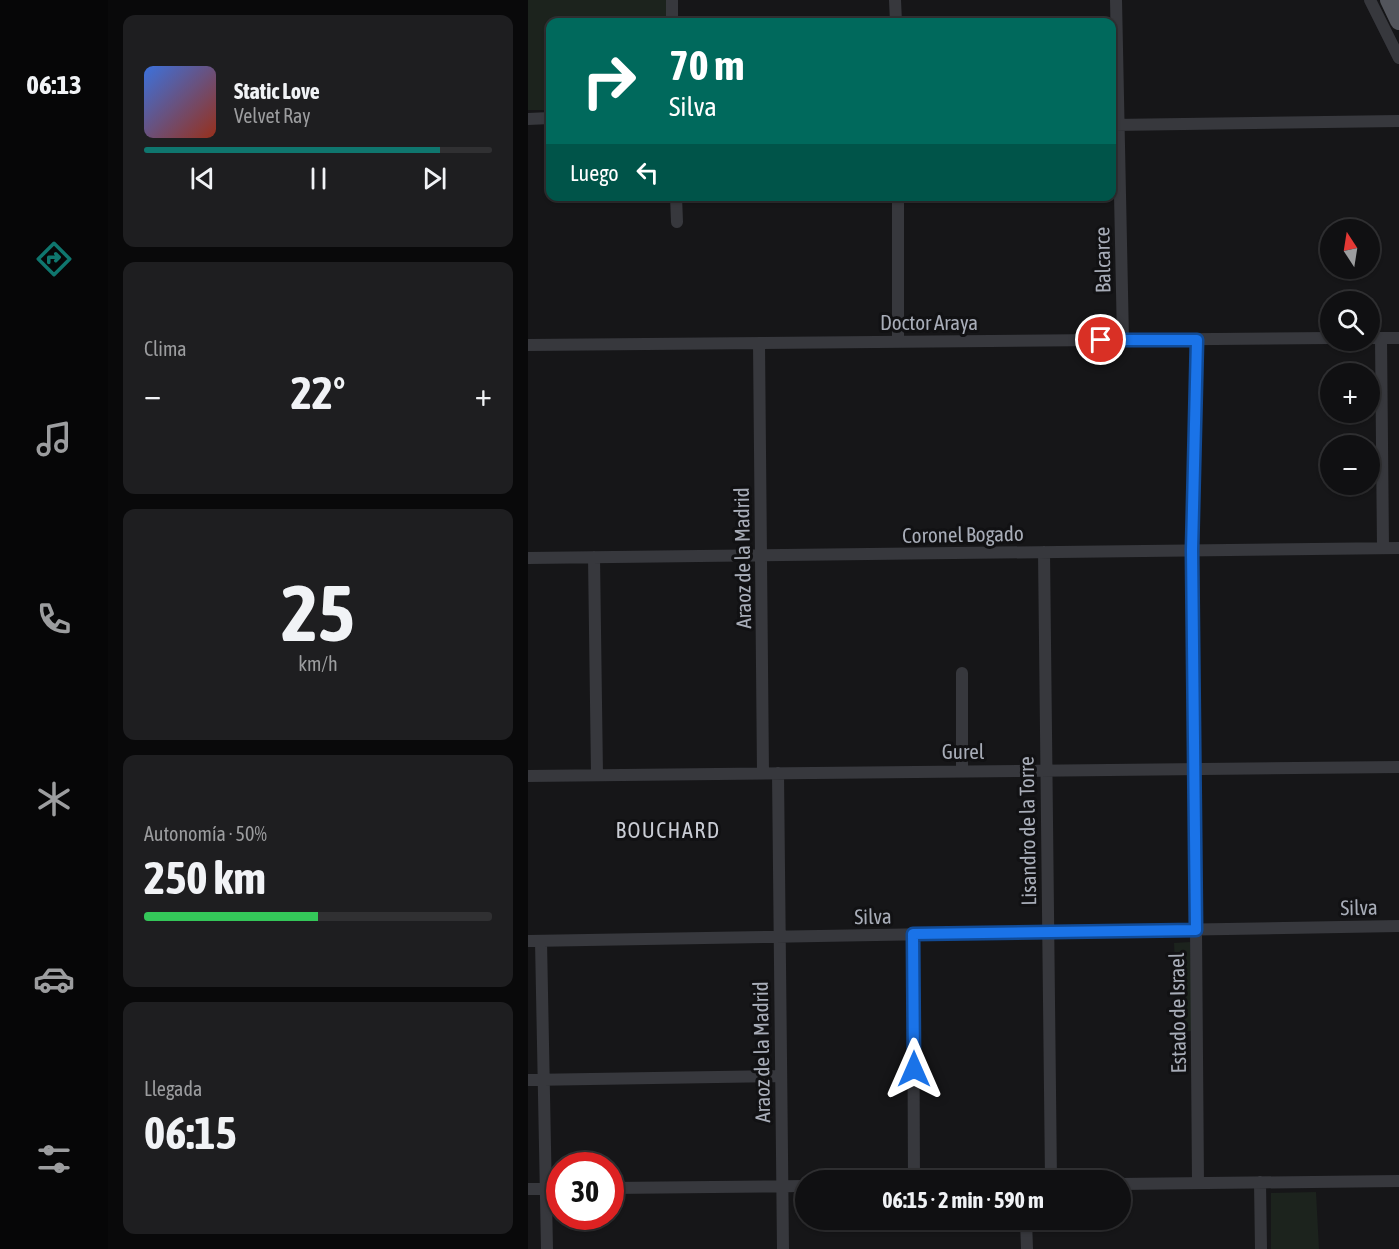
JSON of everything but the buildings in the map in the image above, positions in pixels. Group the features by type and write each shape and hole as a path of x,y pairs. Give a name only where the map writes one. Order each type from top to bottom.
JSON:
{"main road":[{"path":"1389,0 1399,21"}],"street":[{"path":"672,0 672,18"},
{"path":"895,0 896,18"},
{"name":"Balcarce","path":"1116,0 1116,18"},
{"path":"1370,0 1399,58"},
{"path":"528,119 546,118"},
{"path":"1116,125 1399,121"},
{"name":"Balcarce","path":"1116,152 1123,340"},
{"path":"676,201 677,222"},
{"path":"898,201 898,342"},
{"name":"Doctor Araya","path":"528,345 1320,338"},
{"path":"1380,338 1399,338"},
{"name":"Estado de Israel","path":"1197,340 1192,550 1198,1183"},
{"name":"Araoz de la Madrid","path":"759,343 763,773"},
{"path":"1375,351 1383,548"},
{"name":"Coronel Bogado","path":"528,558 1399,548"},
{"name":"Lisandro de la Torre","path":"1044,552 1051,1170"},
{"path":"594,557 597,775"},
{"path":"962,673 962,771"},
{"name":"Gurel","path":"528,776 1399,767"},
{"name":"Araoz de la Madrid","path":"778,773 783,1249"},
{"name":"Silva","path":"528,941 1399,926"},
{"path":"913,934 914,1170"},
{"path":"528,1189 546,1189 541,941"},
{"path":"528,1080 781,1076"},
{"path":"1131,1184 1399,1181"},
{"path":"1260,1182 1261,1249"},
{"path":"624,1188 795,1186"},
{"path":"547,1230 547,1249"},
{"path":"1026,1230 1027,1249"}],"shaded area":[{"path":"528,0 666,0 666,18 546,18 546,110 528,110"},
{"path":"1190,942 1193,1031 1178,1031 1174,943"},
{"path":"1316,1192 1319,1249 1271,1249 1271,1193"}],"district":[{"name":"BOUCHARD","path":"668,830"}],"route":[{"path":"914,1069 913,934 1196,930 1192,550 1197,340 1101,340"}]}
